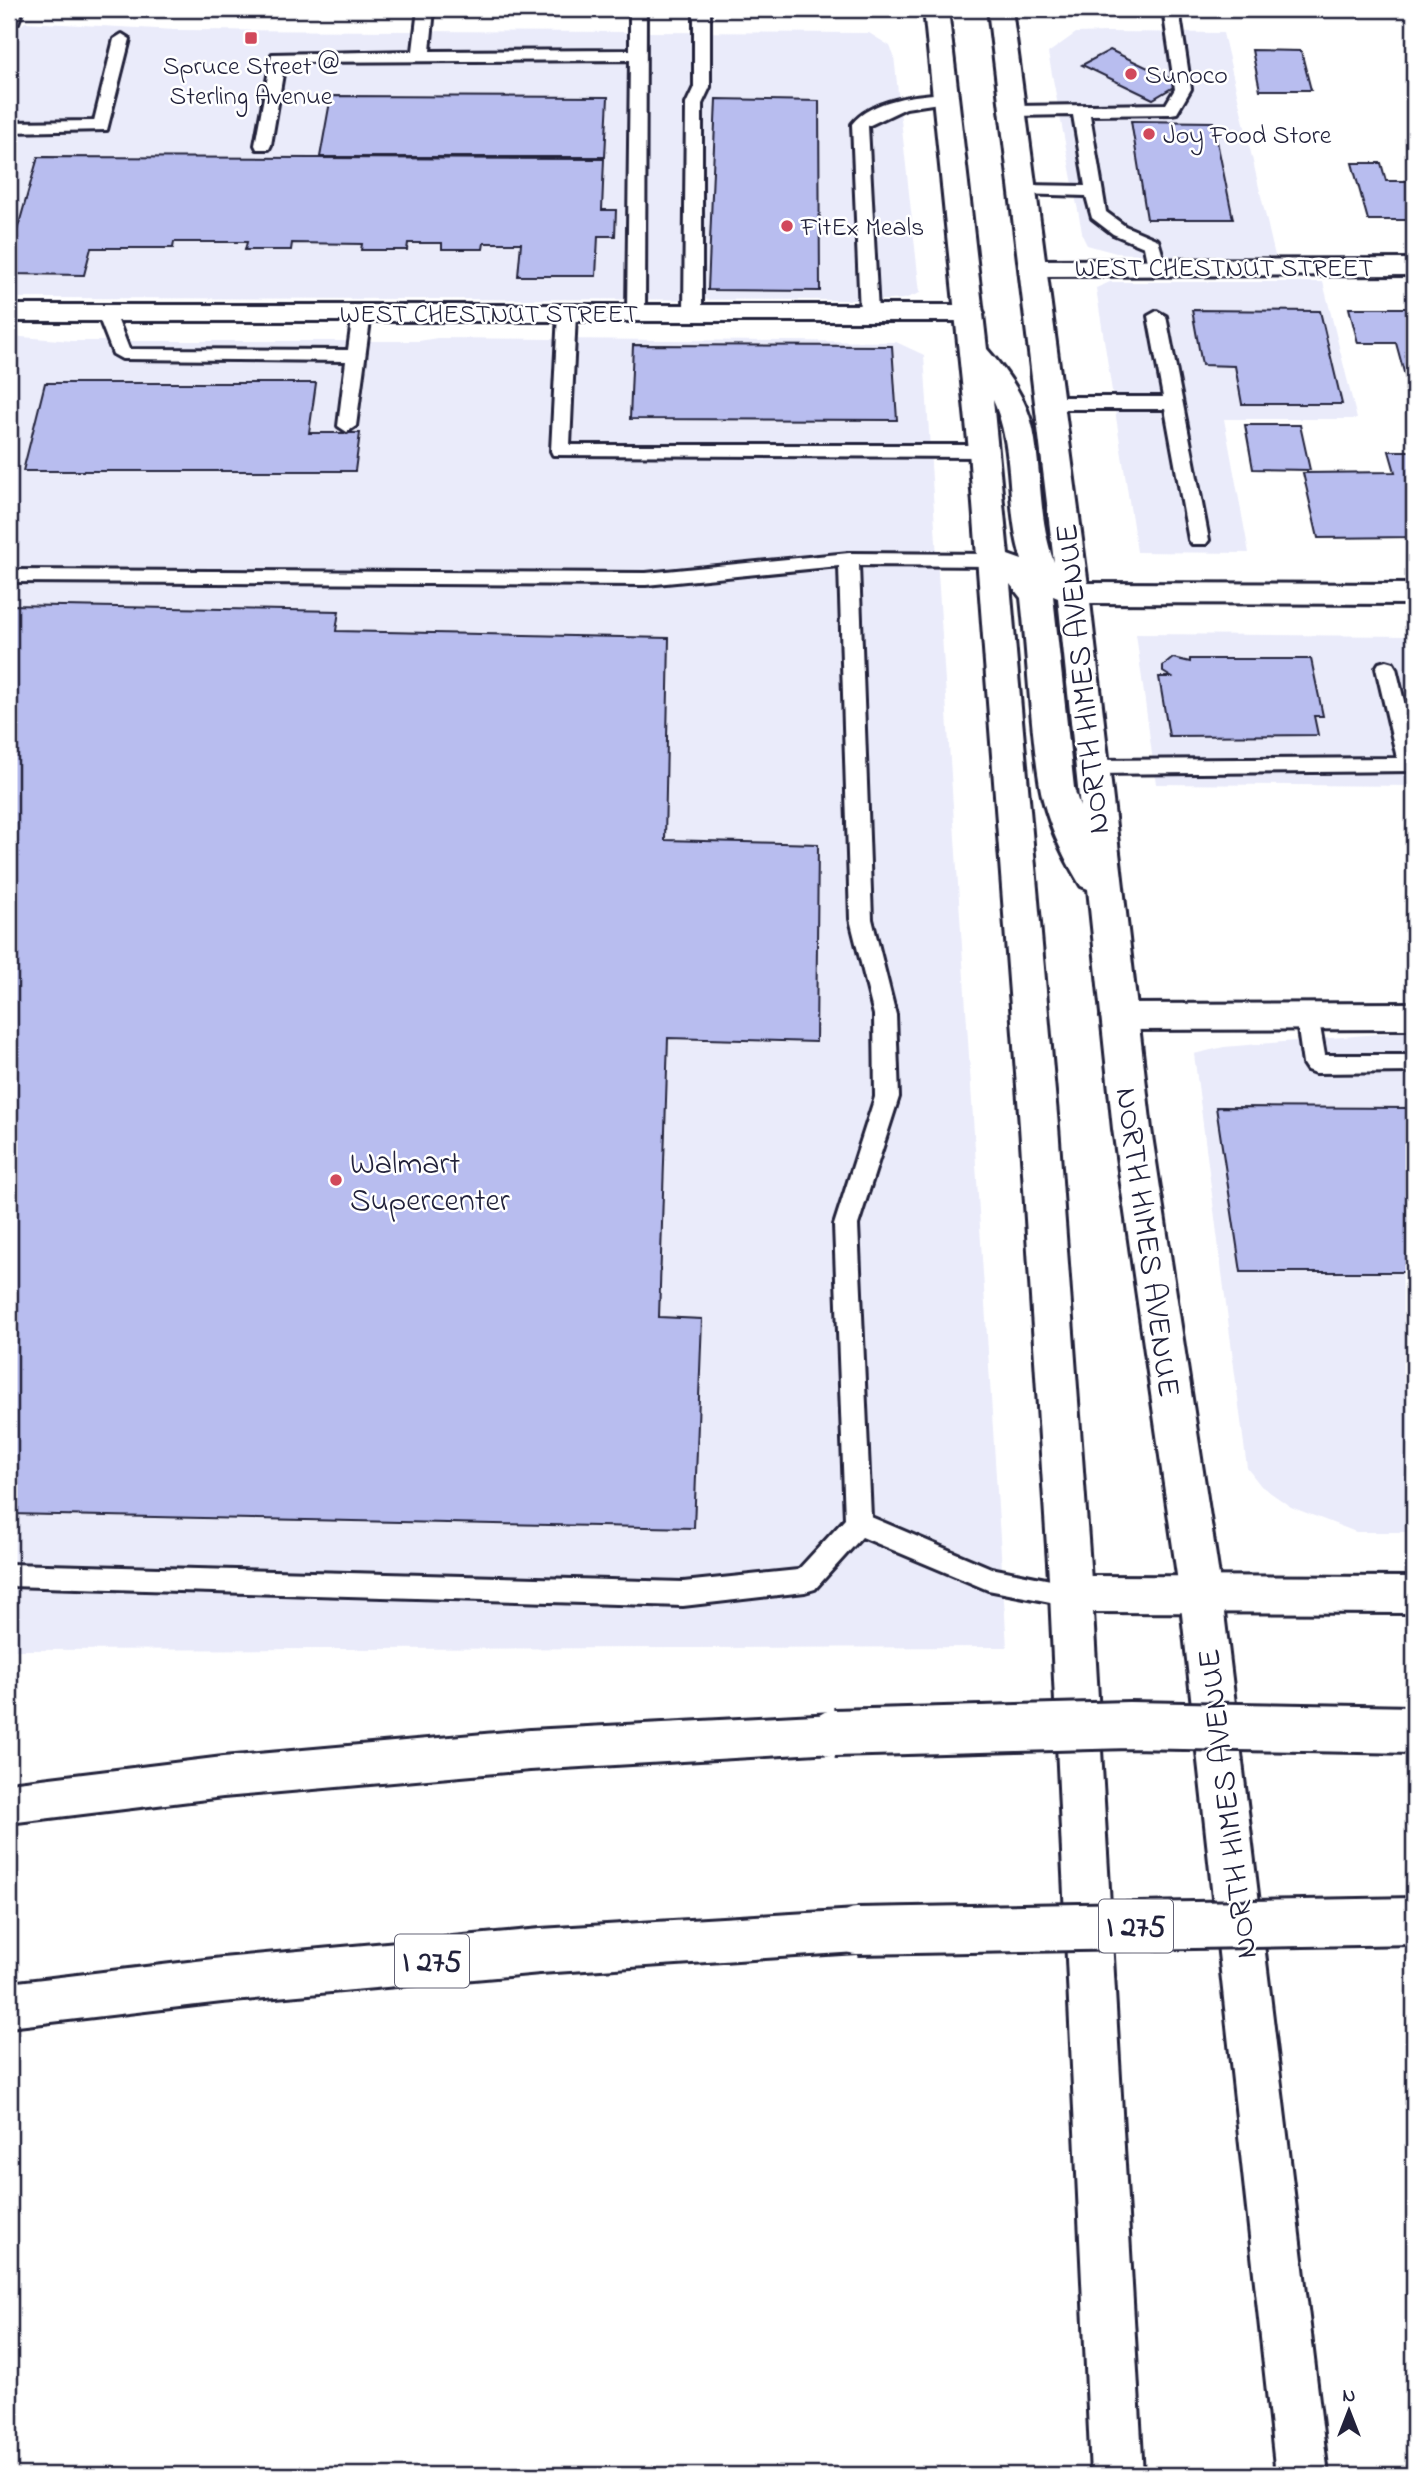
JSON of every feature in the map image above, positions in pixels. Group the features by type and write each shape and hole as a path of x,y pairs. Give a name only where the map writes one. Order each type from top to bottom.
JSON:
{"main road":[{"path":"9,18 11,9"},
{"path":"936,9 984,451 1039,1126 1071,1594 1117,2475"},
{"name":"NORTH HIMES AVENUE","path":"1000,9 1073,593 1132,1129 1201,1596 1302,2475"},
{"name":"WEST CHESTNUT STREET","path":"1034,268 1414,267"},
{"name":"WEST CHESTNUT STREET","path":"9,313 970,313"},
{"path":"974,352 993,374 1008,398 1018,429 1030,536 1041,569 1055,586 1073,593 1414,594"},
{"path":"993,560 1015,569 1037,596 1056,788 1086,866 1105,897"},
{"path":"1119,1017 1414,1016"},
{"path":"1071,1594 1414,1595"},
{"path":"9,1803 223,1777 516,1751 834,1733 1129,1725 1414,1730"},
{"name":"I 275","path":"9,2005 222,1980 540,1951 857,1931 1414,1921"}],"lane":[{"path":"421,56 426,9"},
{"path":"636,313 638,9"},
{"path":"693,313 694,104 702,87 702,9"},
{"path":"1013,111 1171,109 1183,89 1171,9"},
{"path":"9,127 101,127 122,39"},
{"path":"262,145 278,57 637,55"},
{"path":"870,313 860,124 877,112 913,100 946,98"},
{"path":"1082,111 1098,214 1119,230 1152,244 1157,267"},
{"path":"1024,190 1095,191"},
{"path":"106,313 122,354 356,356"},
{"path":"347,426 362,313"},
{"path":"567,313 560,452 984,451"},
{"path":"1157,316 1199,540"},
{"path":"1050,403 1173,403"},
{"path":"9,576 646,579 849,559 993,560"},
{"path":"9,1575 683,1594 805,1581 858,1522 846,1225 887,1097 885,1016 861,919 849,559"},
{"path":"1091,766 1409,765 1386,667"},
{"path":"1307,1016 1315,1064 1414,1064"},
{"path":"858,1522 988,1579 1071,1594"}],"shaded area":[{"path":"25,22 176,30 869,33 890,46 894,56 920,293 904,299 890,300 9,298 9,58 19,27"},
{"path":"1076,33 1223,33 1275,256 1116,253 1087,245 1083,237 1048,53"},
{"path":"1110,282 1323,282 1357,419 1224,419 1249,553 1137,552 1096,288"},
{"path":"9,336 72,341 419,341 437,338 896,342 924,355 1007,1647 9,1650"},
{"path":"1136,634 1414,636 1414,786 1156,784"},
{"path":"1414,1031 1414,1532 1356,1532 1291,1507 1261,1486 1247,1468 1194,1054 1224,1047"}],"building":[{"name":"Sunoco","path":"1110,50 1180,83 1153,99 1082,65"},
{"path":"1252,50 1301,51 1311,90 1260,90"},
{"path":"331,96 608,97 605,157 320,157"},
{"path":"716,99 819,101 820,291 708,290"},
{"path":"1131,121 1213,122 1233,219 1147,219"},
{"path":"38,157 604,159 602,210 616,210 615,236 598,236 596,276 518,276 521,243 484,243 483,249 442,249 442,243 408,243 407,250 361,250 362,244 292,243 291,250 245,250 247,242 174,242 173,248 91,248 84,275 9,274 9,259"},
{"path":"1352,163 1381,163 1386,181 1414,181 1414,220 1368,220"},
{"path":"1349,308 1414,308 1414,397 1411,398 1396,343 1358,343"},
{"path":"1192,310 1320,311 1342,404 1242,404 1235,366 1202,365"},
{"path":"633,345 892,346 897,420 630,419"},
{"path":"45,383 316,383 309,433 360,433 355,471 23,471"},
{"path":"1245,425 1300,425 1310,470 1253,469"},
{"path":"1389,451 1414,451 1414,537 1318,538 1303,473 1395,472"},
{"name":"Walmart Supercenter","path":"9,605 339,611 336,631 669,638 665,840 818,844 816,1042 668,1038 659,1317 702,1319 694,1528 9,1514"},
{"path":"1173,658 1190,662 1190,659 1311,659 1323,716 1314,716 1318,735 1169,736 1159,677 1171,677 1163,672 1163,666"},
{"path":"1216,1107 1414,1108 1414,1272 1241,1272"}],"place":[{"name":"Spruce Street @ Sterling Avenue","path":"251,38"},
{"name":"Sunoco","path":"1131,74"},
{"name":"Joy Food Store","path":"1149,134"},
{"name":"FitEx Meals","path":"787,226"},
{"name":"Walmart Supercenter","path":"336,1180"}]}
